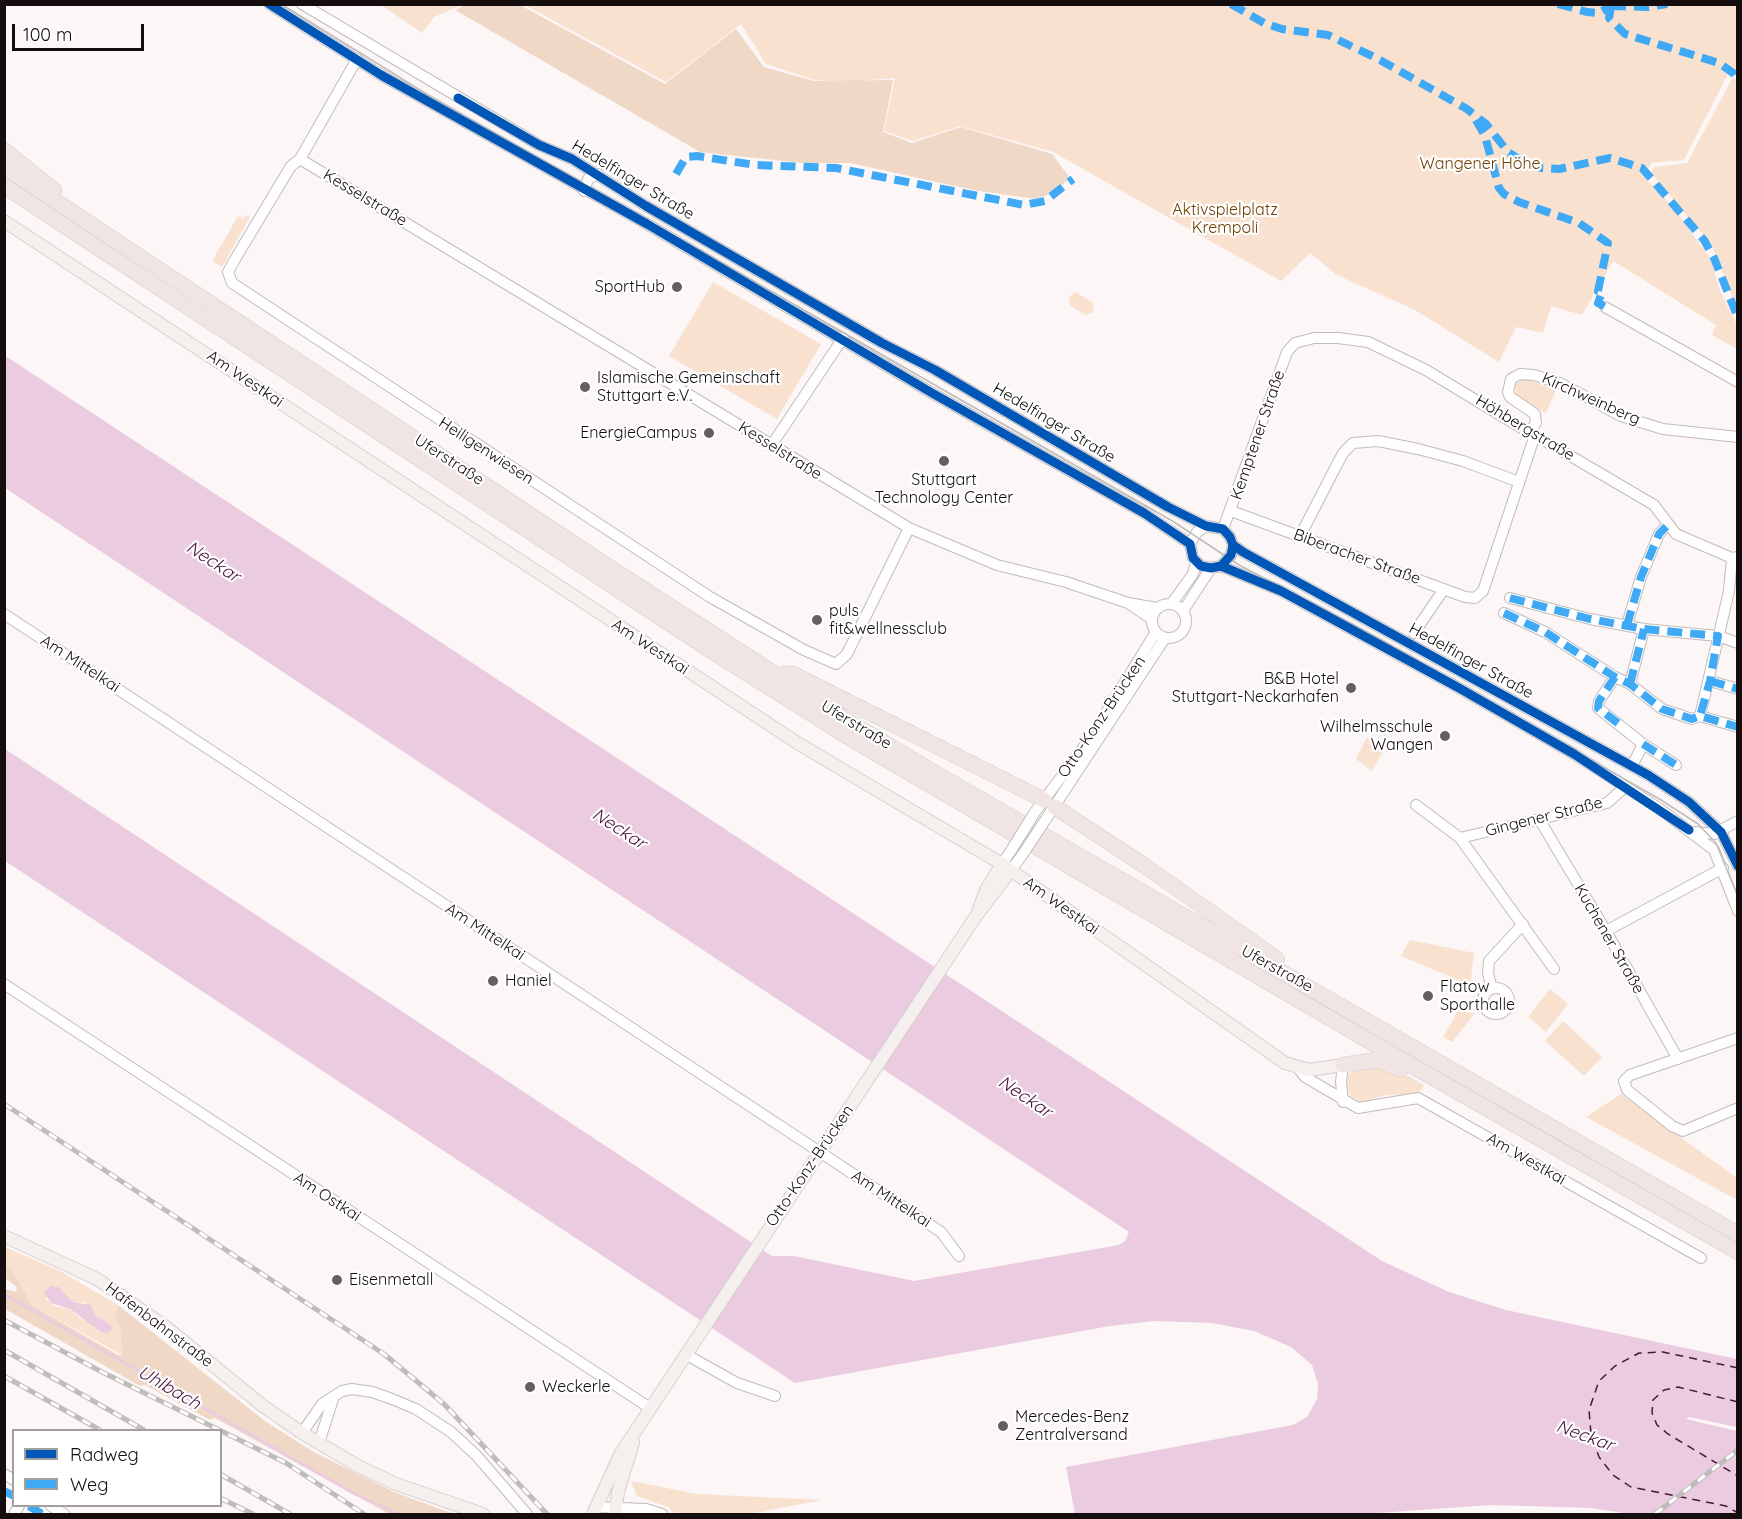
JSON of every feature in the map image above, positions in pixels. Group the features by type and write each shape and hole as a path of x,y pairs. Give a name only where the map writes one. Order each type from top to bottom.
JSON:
{"highway":[{"path":"4,150 59,194 64,207"},
{"name":"Uferstraße","path":"4,167 772,673 937,774 1737,1234"},
{"name":"Uferstraße","path":"4,186 780,695 930,787 1737,1252"},
{"path":"772,673 793,674 1045,809 1145,866 1287,966 1295,978"},
{"path":"1343,1065 1376,1060 1406,1071 1418,1070"}],"main road":[{"name":"Am Westkai","path":"4,220 799,744 1006,867 1285,1063 1298,1068 1322,1069 1343,1065"},
{"name":"Otto-Konz-Brücken","path":"594,1511 647,1412 957,945 1006,867"},
{"name":"Hafenbahnstraße","path":"4,1236 71,1264 128,1299 263,1406 319,1443 396,1484 483,1515"},
{"name":"Otto-Konz-Brücken","path":"615,1511 622,1461"}],"street":[{"name":"Hedelfinger Straße","path":"268,4 357,59 584,191 1144,513 1190,544"},
{"name":"Hedelfinger Straße","path":"302,4 539,145 598,174 646,206 882,343 935,370 1111,474 1206,526 1223,529 1233,545 1632,766 1689,802 1721,832"},
{"name":"Heiligenwiesen","path":"357,59 300,159 291,166 234,261 228,272 232,283 388,388 710,597 804,651 836,664 847,654 909,528"},
{"name":"Hedelfinger Straße","path":"544,167 553,159 553,151"},
{"name":"Kesselstraße","path":"300,159 909,528 997,565 1066,582 1128,603 1157,608"},
{"name":"Hedelfinger Straße","path":"584,191 588,179 598,174"},
{"path":"1605,307 1737,382"},
{"path":"771,446 843,338"},
{"name":"Höhbergstraße","path":"1295,344 1314,338 1368,342 1426,370 1654,505 1667,526 1676,534 1735,557"},
{"name":"Kemptener Straße","path":"1223,529 1287,352 1295,344"},
{"name":"Kirchweinberg","path":"1534,432 1535,414 1510,397 1508,392 1511,379 1520,374 1534,375 1560,383 1621,416 1663,429 1737,437"},
{"path":"1300,536 1343,453 1353,442 1378,441 1418,449 1463,461 1519,482 1534,432"},
{"name":"Biberacher Straße","path":"1231,511 1465,597 1475,598 1483,591 1519,482"},
{"path":"1160,635 1152,619 1157,608 1172,603 1193,574 1196,562 1190,544 1197,531 1206,526"},
{"path":"1627,625 1641,577 1659,534 1667,526"},
{"name":"Otto-Konz-Brücken","path":"1006,867 1012,849 1069,776 1160,635 1174,637 1185,629 1187,620 1184,611 1216,567 1231,555 1233,545"},
{"path":"1700,716 1710,681 1735,557"},
{"name":"Hedelfinger Straße","path":"1196,562 1278,590 1460,688 1574,754 1689,830 1714,850"},
{"path":"1414,633 1444,589"},
{"path":"1510,598 1590,619 1644,629 1718,636 1737,642"},
{"name":"Kesselstraße","path":"1128,603 1152,619"},
{"path":"1172,603 1184,611"},
{"path":"1504,613 1545,632 1615,677 1630,684 1662,709 1692,719 1700,716 1737,727"},
{"name":"Am Mittelkai","path":"4,614 941,1232 959,1256"},
{"path":"1630,684 1644,629"},
{"path":"1615,677 1599,701 1598,708 1643,744 1676,765"},
{"path":"1710,681 1737,689"},
{"path":"1632,766 1643,744"},
{"name":"Gingener Straße","path":"1460,838 1607,803 1624,788"},
{"name":"Gingener Straße","path":"1416,805 1460,838 1554,969"},
{"name":"Otto-Konz-Brücken","path":"1006,867 1023,854 1045,809"},
{"name":"Kuchener Straße","path":"1539,819 1606,931 1678,1059"},
{"path":"1689,830 1707,834 1721,832 1737,821"},
{"path":"1721,832 1714,850 1723,868 1737,911"},
{"path":"1721,832 1737,866"},
{"path":"1606,931 1723,868"},
{"path":"1492,989 1488,973 1489,961 1523,924"},
{"name":"Am Ostkai","path":"4,984 647,1412"},
{"path":"1737,1038 1630,1075 1624,1081 1627,1090 1672,1126 1683,1131 1737,1108"},
{"path":"1343,1065 1341,1082 1343,1102"},
{"name":"Am Westkai","path":"1298,1068 1305,1077 1343,1102 1358,1108 1418,1098 1701,1258"},
{"path":"685,1354 737,1383 775,1396"},
{"path":"302,1433 322,1404 342,1391 352,1389 372,1392 416,1409 451,1432 476,1455 527,1515"},
{"path":"319,1443 334,1396"},
{"path":"594,1511 646,1509 662,1515"}],"green space":[{"path":"381,5 462,5 434,17 422,33"},
{"name":"Wangener Höhe","path":"525,5 1737,5 1737,76 1731,68 1684,160 1651,163 1645,178 1671,205 1711,259 1720,291 1737,325 1737,349 1712,335 1716,325 1613,261 1582,315 1551,306 1543,333 1516,327 1499,362 1415,310 1337,275 1310,253 1281,281 1053,152 960,126 913,141 884,131 895,78 846,82 814,80 766,64 741,24 666,82"},
{"path":"1733,77 1738,83 1737,310 1717,256 1706,238 1651,173 1654,167 1687,163"},
{"path":"246,215 250,217 222,267 212,261 238,216 244,219"},
{"path":"713,282 821,344 777,419 669,356"},
{"path":"1075,292 1092,302 1094,308 1092,313 1086,315 1070,306 1069,297"},
{"path":"1523,379 1557,388 1546,413 1516,395 1515,385"},
{"path":"1367,737 1386,746 1372,771 1356,759"},
{"path":"1410,940 1474,953 1470,985 1401,956"},
{"path":"1550,989 1568,1004 1546,1032 1528,1017"},
{"path":"1458,1011 1475,1013 1452,1042 1443,1037"},
{"path":"1563,1021 1602,1057 1584,1076 1545,1041"},
{"path":"1360,1065 1403,1073 1424,1085 1418,1094 1386,1095 1362,1102 1351,1096 1347,1088 1348,1075"},
{"path":"1621,1094 1737,1178 1737,1200 1586,1117"},
{"path":"5,1247 60,1271 118,1305 115,1315 120,1328 122,1355 32,1305 12,1269 5,1265","holes":["51,1286 59,1287 73,1302 86,1303 100,1320 111,1325 95,1329 90,1322 81,1319 70,1309 56,1307 46,1299"]},
{"path":"631,1481 697,1494 822,1500 750,1514 675,1514 668,1507 637,1496"}],"shaded area":[{"path":"468,4 520,5 665,84 736,29 764,67 814,81 893,80 883,132 912,143 961,127 1052,154 1070,178 1050,194 1035,199 973,190 850,163 802,163 700,152 455,10"},
{"path":"5,1265 12,1269 32,1305 118,1355 122,1355 120,1328 115,1315 118,1305 265,1421 312,1451 394,1492 454,1514 389,1514 215,1418 210,1420 145,1385 140,1386 5,1309 5,1289 16,1292 17,1287 5,1278"}],"water":[{"name":"Neckar","path":"4,355 1382,1261 1449,1292 1506,1310 1737,1359 1737,1427 1689,1417 1686,1419 1737,1431 1737,1514 1630,1514 1591,1508 1491,1505 1363,1514 1075,1514 1066,1467 1293,1425 1307,1417 1317,1399 1318,1384 1312,1365 1291,1347 1254,1331 1212,1323 1155,1321 1110,1326 795,1383 5,861 5,749 772,1256 794,1256 914,1281 1119,1245 1125,1241 1129,1232 5,488"},
{"path":"51,1286 59,1287 73,1302 91,1305 95,1315 111,1325 112,1329 107,1333 101,1332 70,1309 51,1303 44,1292"}],"waterway":[{"name":"Uhlbach","path":"4,1294 355,1494 398,1514"}],"ferry route":[{"path":"1738,1368 1663,1352 1639,1353 1615,1366 1599,1381 1589,1410 1591,1434 1599,1457 1613,1475 1631,1487 1726,1506 1738,1513"},
{"path":"1738,1402 1678,1387 1664,1390 1653,1400 1652,1413 1657,1425 1668,1434 1738,1476"}],"tram line":[{"path":"281,4 425,93 1174,522 1239,565 1371,634 1661,800 1698,824 1716,843 1738,897"}],"railway":[{"path":"4,1104 384,1354 444,1404 547,1514"},
{"path":"4,1320 217,1429"},
{"path":"4,1350 142,1429"},
{"path":"4,1376 98,1429"},
{"path":"222,1431 286,1463 364,1514"},
{"path":"1655,1514 1738,1450"},
{"path":"222,1475 290,1514"},
{"path":"222,1499 253,1514"}],"marked path":[{"path":"1231,4 1264,23 1282,29 1328,35 1380,60 1467,109 1486,124 1508,152 1525,163 1541,168 1559,169 1610,158 1642,168 1704,240 1714,258 1738,318"},
{"path":"1558,4 1599,13 1612,5"},
{"path":"1611,6 1648,7 1667,4"},
{"path":"1611,6 1609,18 1625,34 1719,63 1733,73 1738,81"},
{"path":"1476,120 1485,136 1499,188 1504,194 1519,202 1579,223 1608,243 1598,291 1602,292 1598,303 1605,307"},
{"path":"676,174 686,157 697,156 755,165 836,168 1024,205 1045,201 1073,179"},
{"path":"1627,625 1641,577 1659,534 1667,526"},
{"path":"1510,598 1590,619 1644,629 1718,636 1710,681 1700,716"},
{"path":"1504,613 1545,632 1615,677 1630,684 1662,709 1692,719 1700,716 1738,727"},
{"path":"1630,684 1644,629"},
{"path":"1615,677 1599,701 1598,708 1619,724"},
{"path":"1710,681 1738,689"},
{"path":"1643,744 1676,765"},
{"path":"4,1491 12,1495"},
{"path":"31,1507 42,1514"}],"cycle path":[{"path":"269,4 381,75 647,224 932,393 1144,513 1190,544 1193,558 1201,566 1211,568 1221,566 1231,555 1233,545"},
{"path":"458,98 539,145 572,159 646,206 882,343 935,370 1168,507 1206,526 1223,529 1233,545 1243,552 1648,775 1689,802 1721,832 1738,866"},
{"path":"1221,566 1281,591 1459,688 1574,754 1689,830"}],"place":[{"name":"SportHub","path":"677,287"},
{"name":"Islamische Gemeinschaft Stuttgart e.V.","path":"585,387"},
{"name":"EnergieCampus","path":"709,433"},
{"name":"Stuttgart Technology Center","path":"944,461"},
{"name":"puls fit&wellnessclub","path":"817,620"},
{"name":"B&B Hotel Stuttgart-Neckarhafen","path":"1351,688"},
{"name":"Wilhelmsschule Wangen","path":"1445,736"},
{"name":"Haniel","path":"493,981"},
{"name":"Flatow Sporthalle","path":"1428,996"},
{"name":"Eisenmetall","path":"337,1280"},
{"name":"Weckerle","path":"530,1387"},
{"name":"Mercedes-Benz Zentralversand","path":"1003,1426"}],"park label":[{"name":"Aktivspielplatz Krempoli","path":"1225,219"}]}
